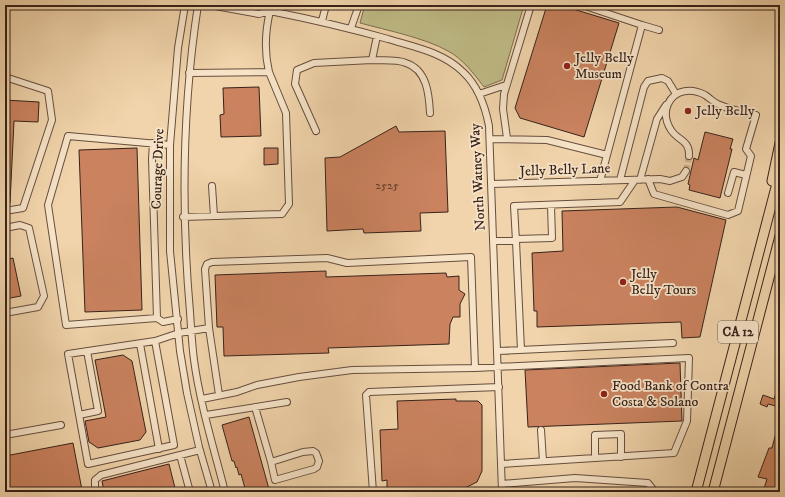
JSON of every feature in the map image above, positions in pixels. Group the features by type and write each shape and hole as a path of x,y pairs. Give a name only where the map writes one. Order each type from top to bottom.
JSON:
{"highway":[{"path":"769,216 772,181 780,143"},
{"name":"CA 12","path":"696,492 780,172"},
{"name":"CA 12","path":"713,492 780,236"}],"street":[{"name":"Courage Drive","path":"185,5 177,55 170,145 168,223 179,333 187,393 200,450 212,492"},
{"name":"Courage Drive","path":"198,5 189,73 184,141 183,217 194,360 225,492"},
{"name":"North Watney Way","path":"210,5 259,14 270,11 322,21 351,28 429,52 450,61 463,72 479,94 485,107 490,139 502,492"},
{"name":"North Watney Way","path":"263,5 270,11"},
{"path":"322,21 326,5"},
{"path":"351,28 359,5"},
{"path":"507,138 503,109 504,94 531,5"},
{"path":"582,5 659,30"},
{"path":"183,217 282,214 289,204 286,113 269,72 266,58 265,32 270,11"},
{"path":"600,181 642,25"},
{"path":"372,60 377,36"},
{"path":"316,131 295,84 297,70 314,62 372,60 406,63 421,74 429,92 430,113"},
{"path":"189,73 269,72"},
{"path":"620,180 644,87 648,81 662,78 668,81 676,94"},
{"path":"5,211 23,208 52,120 48,91 7,79"},
{"path":"479,94 506,85"},
{"path":"521,350 514,206 620,202 638,180 657,119 662,109 676,94 685,90 697,91 721,106 756,114 746,149 751,156 738,211 728,215 654,194 648,179"},
{"path":"670,101 665,110 667,123 672,132 685,141 688,146 689,156"},
{"path":"170,145 68,136 48,206 66,325 157,318 163,322 178,319"},
{"path":"490,139 507,138 547,140 607,155"},
{"path":"153,144 152,159 157,318"},
{"name":"Jelly Belly Lane","path":"491,184 648,179 677,180 682,177 686,171"},
{"path":"728,193 734,172 746,175"},
{"path":"212,186 214,216"},
{"path":"493,241 552,238 551,205"},
{"path":"5,228 20,225 29,228 44,296 38,307 5,313"},
{"path":"219,395 209,328 206,269 207,264 212,262 327,258 347,263 471,257 475,368"},
{"path":"155,341 174,445 88,464 68,354 140,344 179,333 209,328"},
{"path":"498,351 673,343"},
{"path":"140,344 159,449"},
{"path":"79,415 98,411 87,351"},
{"path":"202,399 292,378 352,370 498,368 689,358 687,421 674,453 502,464"},
{"path":"373,492 366,395 369,392 499,387"},
{"path":"206,415 287,402"},
{"path":"255,407 276,480 314,469 317,467 319,461 316,453 308,451 271,462"},
{"path":"5,435 61,424"},
{"path":"541,430 542,461"},
{"path":"595,458 595,435 621,434 621,456"},
{"path":"95,492 95,480 101,475 200,450"},
{"path":"180,455 190,492"},
{"path":"502,484 575,478 648,483 656,492"}],"shaded area":[{"path":"365,5 524,5 502,80 484,87 463,62 439,46 417,38 360,23"}],"building":[{"name":"Jelly Belly Museum","path":"547,5 560,5 619,23 584,137 520,118 515,108"},
{"path":"259,87 261,136 221,137 220,115 224,114 223,88"},
{"path":"5,100 39,102 38,122 14,121 10,203 5,203"},
{"path":"396,126 399,132 445,131 448,212 420,213 421,231 364,233 363,229 327,231 325,158 340,157"},
{"path":"705,132 733,139 720,198 689,190 690,185 688,184 694,158 698,160"},
{"path":"137,148 142,310 85,312 79,150"},
{"path":"264,148 278,148 278,164 264,165"},
{"name":"Jelly Belly Tours","path":"677,207 726,220 700,337 682,338 681,322 537,327 537,311 534,311 532,253 563,251 562,211"},
{"path":"13,258 21,296 5,299 5,260"},
{"path":"326,271 326,277 446,273 447,277 459,276 459,290 465,294 460,304 460,317 453,317 450,324 449,344 328,348 329,353 224,356 223,327 217,327 215,275"},
{"path":"123,355 132,361 146,432 140,440 98,448 89,442 85,421 106,417 95,360"},
{"name":"Food Bank of Contra Costa & Solano","path":"680,363 682,421 528,427 525,370"},
{"path":"779,384 780,407 768,404 767,407 760,404 763,395 774,399"},
{"path":"456,399 456,401 478,401 482,405 482,471 477,482 465,488 446,490 446,492 387,492 387,480 382,481 380,430 398,429 397,401"},
{"path":"249,417 269,489 260,492 246,492 241,474 239,475 234,461 232,461 222,425"},
{"path":"778,425 780,425 780,489 779,492 763,492 767,479 758,477 769,448 772,448"},
{"path":"73,443 82,490 72,492 5,492 5,456"},
{"path":"169,464 176,492 104,492 102,481"}],"tunnel":[{"path":"686,171 689,156"}],"place":[{"name":"Jelly Belly Museum","path":"567,66"},
{"name":"Jelly Belly","path":"688,111"},
{"name":"Jelly Belly Tours","path":"623,282"},
{"name":"Food Bank of Contra Costa & Solano","path":"604,394"}]}
